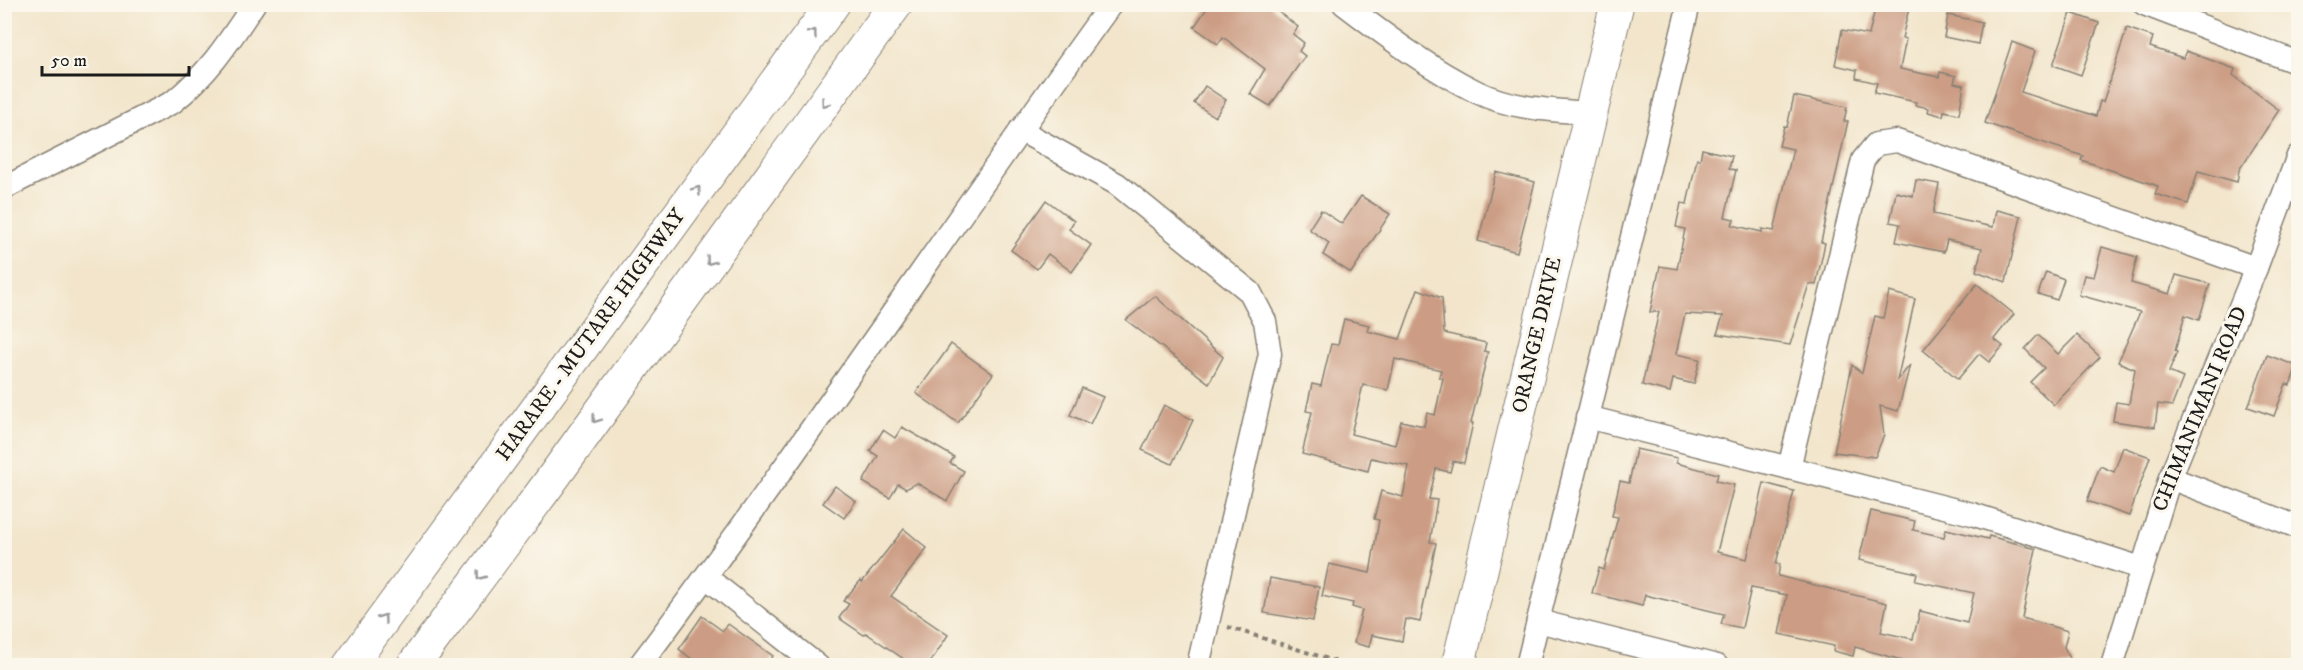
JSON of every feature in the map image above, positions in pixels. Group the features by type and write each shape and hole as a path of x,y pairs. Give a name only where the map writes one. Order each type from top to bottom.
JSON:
{"main road":[{"name":"HARARE - MUTARE HIGHWAY","path":"349,666 833,4"},
{"path":"413,666 554,476 896,4"},
{"name":"ORANGE DRIVE","path":"1458,666 1617,4"}],"street":[{"path":"4,188 173,102 196,84 216,61 254,4"},
{"path":"639,666 706,577 1111,4"},
{"path":"1344,4 1408,51 1479,93 1537,109 1589,113"},
{"path":"1527,666 1689,4"},
{"path":"2144,4 2298,63"},
{"path":"1020,130 1117,184 1250,292 1265,321 1270,354 1197,666"},
{"path":"1789,468 1863,160 1876,144 1897,141 2256,268"},
{"name":"CHIMANIMANI ROAD","path":"2112,666 2170,478 2256,268 2298,156"},
{"path":"1587,417 1972,514 2141,568"},
{"path":"2170,478 2298,527"},
{"path":"706,577 818,666"},
{"path":"1538,621 1717,666"}],"path":[{"path":"1209,622 1350,666"}],"building":[{"path":"1210,4 1268,4 1298,27 1293,34 1304,43 1299,51 1305,56 1270,106 1250,94 1265,69 1223,37 1218,44 1194,27"},
{"path":"1876,4 1910,4 1902,38 1906,39 1900,69 1939,77 1940,72 1956,76 1954,83 1964,85 1959,114 1944,111 1943,116 1928,112 1929,108 1915,105 1916,102 1874,93 1877,83 1856,78 1857,70 1835,65 1842,30 1869,35"},
{"path":"2071,13 2099,23 2081,75 2053,65"},
{"path":"1948,15 1982,22 1978,44 1944,37"},
{"path":"2127,28 2153,37 2150,47 2183,58 2186,51 2235,69 2233,75 2279,110 2239,170 2237,182 2198,171 2188,204 2155,194 2158,186 2081,160 2083,156 1985,123 2012,42 2035,51 2021,92 2096,116 2100,101 2103,102"},
{"path":"1205,86 1226,100 1215,117 1194,103"},
{"path":"1794,96 1847,107 1844,121 1848,121 1821,242 1825,243 1816,285 1809,284 1790,345 1717,334 1723,316 1685,314 1676,354 1700,359 1694,384 1673,379 1670,392 1642,385 1659,312 1650,312 1660,266 1677,269 1685,229 1676,227 1681,203 1687,204 1697,159 1700,160 1702,149 1732,156 1729,169 1736,170 1725,217 1734,219 1732,225 1762,232 1762,229 1774,231 1793,149 1779,146 1784,126 1787,127"},
{"path":"1496,172 1535,182 1517,252 1478,241"},
{"path":"1916,180 1939,184 1933,214 1993,227 1996,210 2021,216 2006,282 1976,271 1982,248 1947,240 1944,252 1896,242 1900,224 1890,222 1896,192 1913,196"},
{"path":"1361,196 1390,214 1351,273 1323,255 1329,243 1309,229 1321,210 1342,224"},
{"path":"1046,200 1074,221 1069,229 1091,245 1072,272 1048,254 1037,269 1011,250"},
{"path":"2102,247 2137,257 2131,283 2170,294 2176,275 2210,284 2199,320 2185,315 2175,351 2177,352 2169,372 2183,378 2172,406 2158,404 2155,427 2113,421 2116,402 2129,404 2135,369 2118,362 2140,312 2079,295 2084,275 2094,277"},
{"path":"2046,272 2064,279 2057,300 2038,294"},
{"path":"1977,284 2014,314 1994,339 2003,346 1989,362 1979,354 1958,379 1923,350"},
{"path":"1418,289 1442,298 1444,333 1486,343 1484,351 1488,352 1464,463 1453,461 1450,472 1436,469 1429,499 1437,500 1430,542 1436,543 1420,622 1406,619 1402,641 1372,635 1369,647 1354,643 1362,610 1352,607 1353,603 1322,596 1329,564 1370,573 1379,520 1374,519 1381,491 1403,497 1409,466 1371,458 1368,471 1302,454 1312,412 1306,411 1312,384 1321,386 1331,344 1338,345 1344,319 1369,325 1367,331 1400,339","holes":["1395,359 1441,370 1439,377 1443,378 1435,415 1427,413 1424,426 1401,421 1395,445 1351,434 1363,385 1388,390"]},
{"path":"1889,292 1915,299 1897,381 1910,365 1898,411 1880,406 1884,435 1875,457 1834,452 1852,365 1862,373 1875,316 1883,318"},
{"path":"1155,296 1223,357 1209,383 1126,320"},
{"path":"2038,335 2058,354 2077,335 2100,357 2054,405 2030,382 2044,368 2025,349"},
{"path":"951,344 993,374 958,423 916,393"},
{"path":"2267,355 2297,366 2290,385 2286,384 2274,416 2248,407"},
{"path":"1082,388 1103,397 1090,424 1070,415"},
{"path":"1164,405 1193,420 1172,464 1142,450"},
{"path":"902,427 954,457 950,463 964,471 947,501 917,483 906,489 898,484 890,498 863,482 878,456 870,451 883,430 895,438"},
{"path":"2123,447 2150,457 2129,516 2087,501 2100,466 2114,472"},
{"path":"1636,449 1677,458 1676,463 1718,474 1716,481 1734,485 1717,552 1747,559 1764,483 1794,491 1776,564 1780,564 1778,576 1887,603 1881,632 1913,639 1920,611 1967,623 1974,593 1915,581 1917,573 1859,560 1871,511 1915,521 1913,530 1944,537 1946,529 1988,539 1989,536 2036,549 2022,618 2068,631 2064,647 2074,666 1923,666 1855,647 1853,656 1833,651 1834,646 1779,634 1787,595 1751,588 1742,628 1721,624 1724,614 1645,595 1642,606 1592,593 1599,568 1604,570 1618,517 1612,516 1620,481 1629,483"},
{"path":"835,486 856,501 844,518 823,503"},
{"path":"904,529 927,548 891,596 948,635 928,666 914,666 866,633 864,635 839,618 849,604 843,601 861,580 862,582"},
{"path":"1270,578 1319,587 1313,621 1264,613"},
{"path":"702,616 723,631 728,624 773,656 767,666 701,666 679,649"}]}
